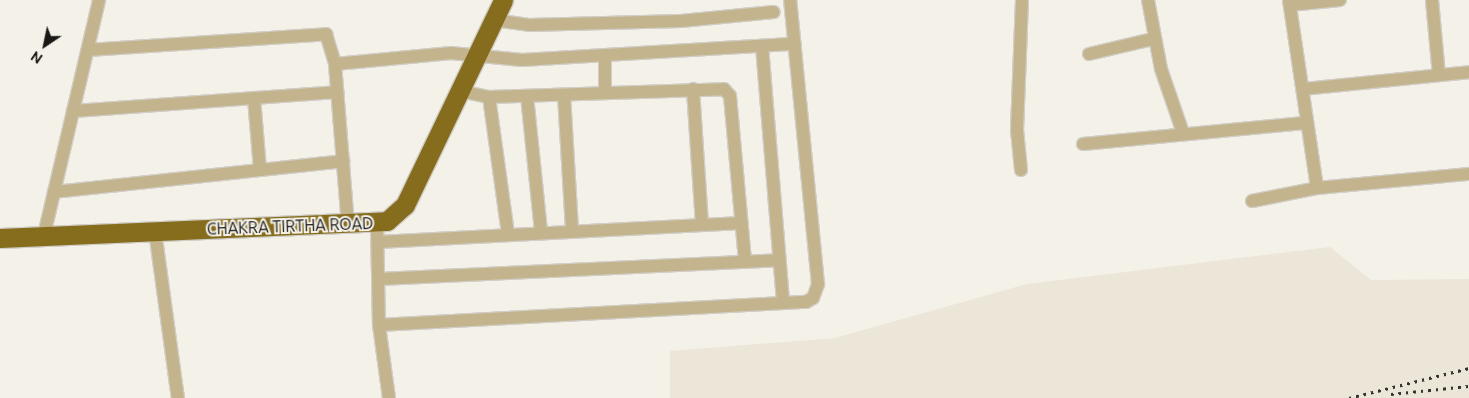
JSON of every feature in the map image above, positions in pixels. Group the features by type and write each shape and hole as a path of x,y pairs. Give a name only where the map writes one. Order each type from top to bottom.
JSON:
{"highway":[{"name":"CHAKRA TIRTHA ROAD","path":"0,238 377,223 397,216 405,205 478,56 503,0"}],"street":[{"path":"44,235 99,0"},
{"path":"380,326 806,302 818,284 790,0"},
{"path":"1021,170 1017,130 1022,0"},
{"path":"1148,0 1153,39 1184,133"},
{"path":"1316,188 1290,2 1340,0"},
{"path":"1432,0 1439,75"},
{"path":"494,20 529,25 681,21 774,12"},
{"path":"88,50 320,32 331,40 335,64 348,224"},
{"path":"1089,54 1153,39"},
{"path":"335,64 451,53 478,56 605,55 795,44"},
{"path":"762,46 783,303"},
{"path":"605,55 605,93"},
{"path":"1303,90 1469,72"},
{"path":"460,91 489,97 724,88 730,96 745,262"},
{"path":"693,89 702,225"},
{"path":"73,111 338,92"},
{"path":"564,95 572,231"},
{"path":"527,96 541,232"},
{"path":"489,97 508,234"},
{"path":"254,98 260,170"},
{"path":"1083,144 1184,133 1307,123"},
{"path":"54,192 343,161"},
{"path":"1252,201 1316,188 1469,174"},
{"path":"377,223 380,326 389,398"},
{"path":"378,242 742,223"},
{"path":"155,231 178,398"},
{"path":"378,279 780,260"}],"shaded area":[{"path":"1330,247 1371,280 1469,279 1469,398 670,398 670,351 835,338 1027,284"}],"railway":[{"path":"1349,398 1469,368"},
{"path":"1391,394 1469,386"}]}
